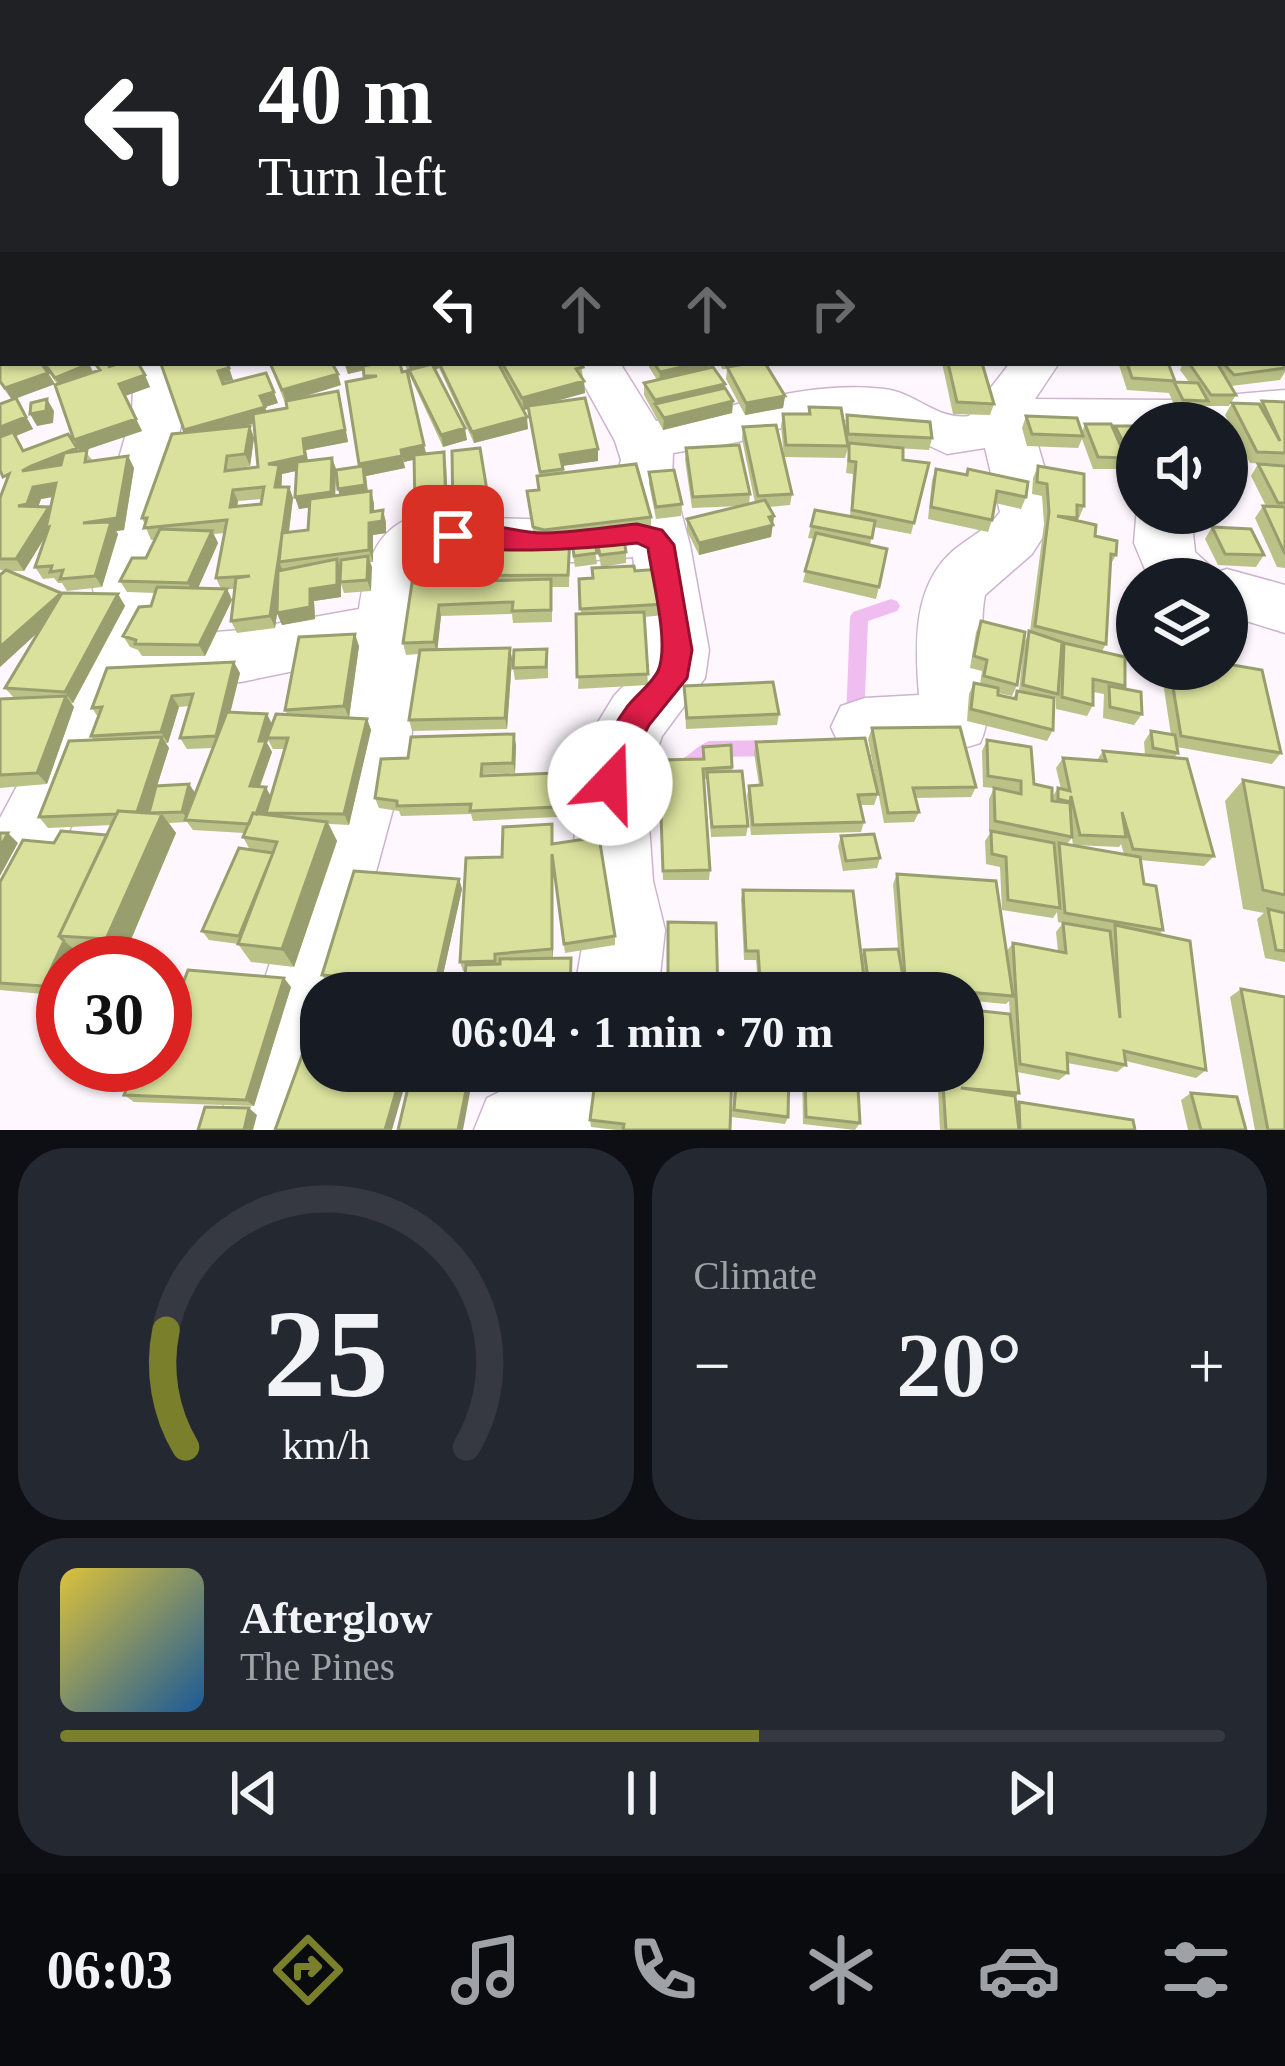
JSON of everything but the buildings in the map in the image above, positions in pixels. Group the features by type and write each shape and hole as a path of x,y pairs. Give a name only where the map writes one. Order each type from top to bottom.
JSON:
{"street":[{"path":"0,896 48,804 110,664 128,608 93,595 118,565 158,413 161,366"},
{"path":"598,366 642,441 648,460 644,479 661,545 677,650 672,678 638,716 617,754 610,783 614,881 625,930 619,972"},
{"path":"995,423 1034,366"},
{"path":"642,441 739,425 805,403 886,405 947,437 995,423 1116,421"},
{"path":"1248,410 1285,406"},
{"path":"865,727 956,722 950,612 957,585 977,563 1009,547 1029,513 995,423"},
{"path":"261,1130 376,743 395,566 416,537 490,536 538,543 637,534 653,537 661,545"},
{"path":"1248,598 1285,609"},
{"path":"110,664 187,664 266,652 322,635 390,636"},
{"path":"519,1130 529,1123 573,1122 587,1092"}],"waterway":[{"path":"855,720 859,617 891,606"},
{"path":"639,784 642,773 655,765 664,770 692,766 709,749 773,748"}],"route":[{"path":"453,536 538,543 611,540 637,534 653,537 661,545 677,650 672,678 638,716 617,754 610,783"}]}
